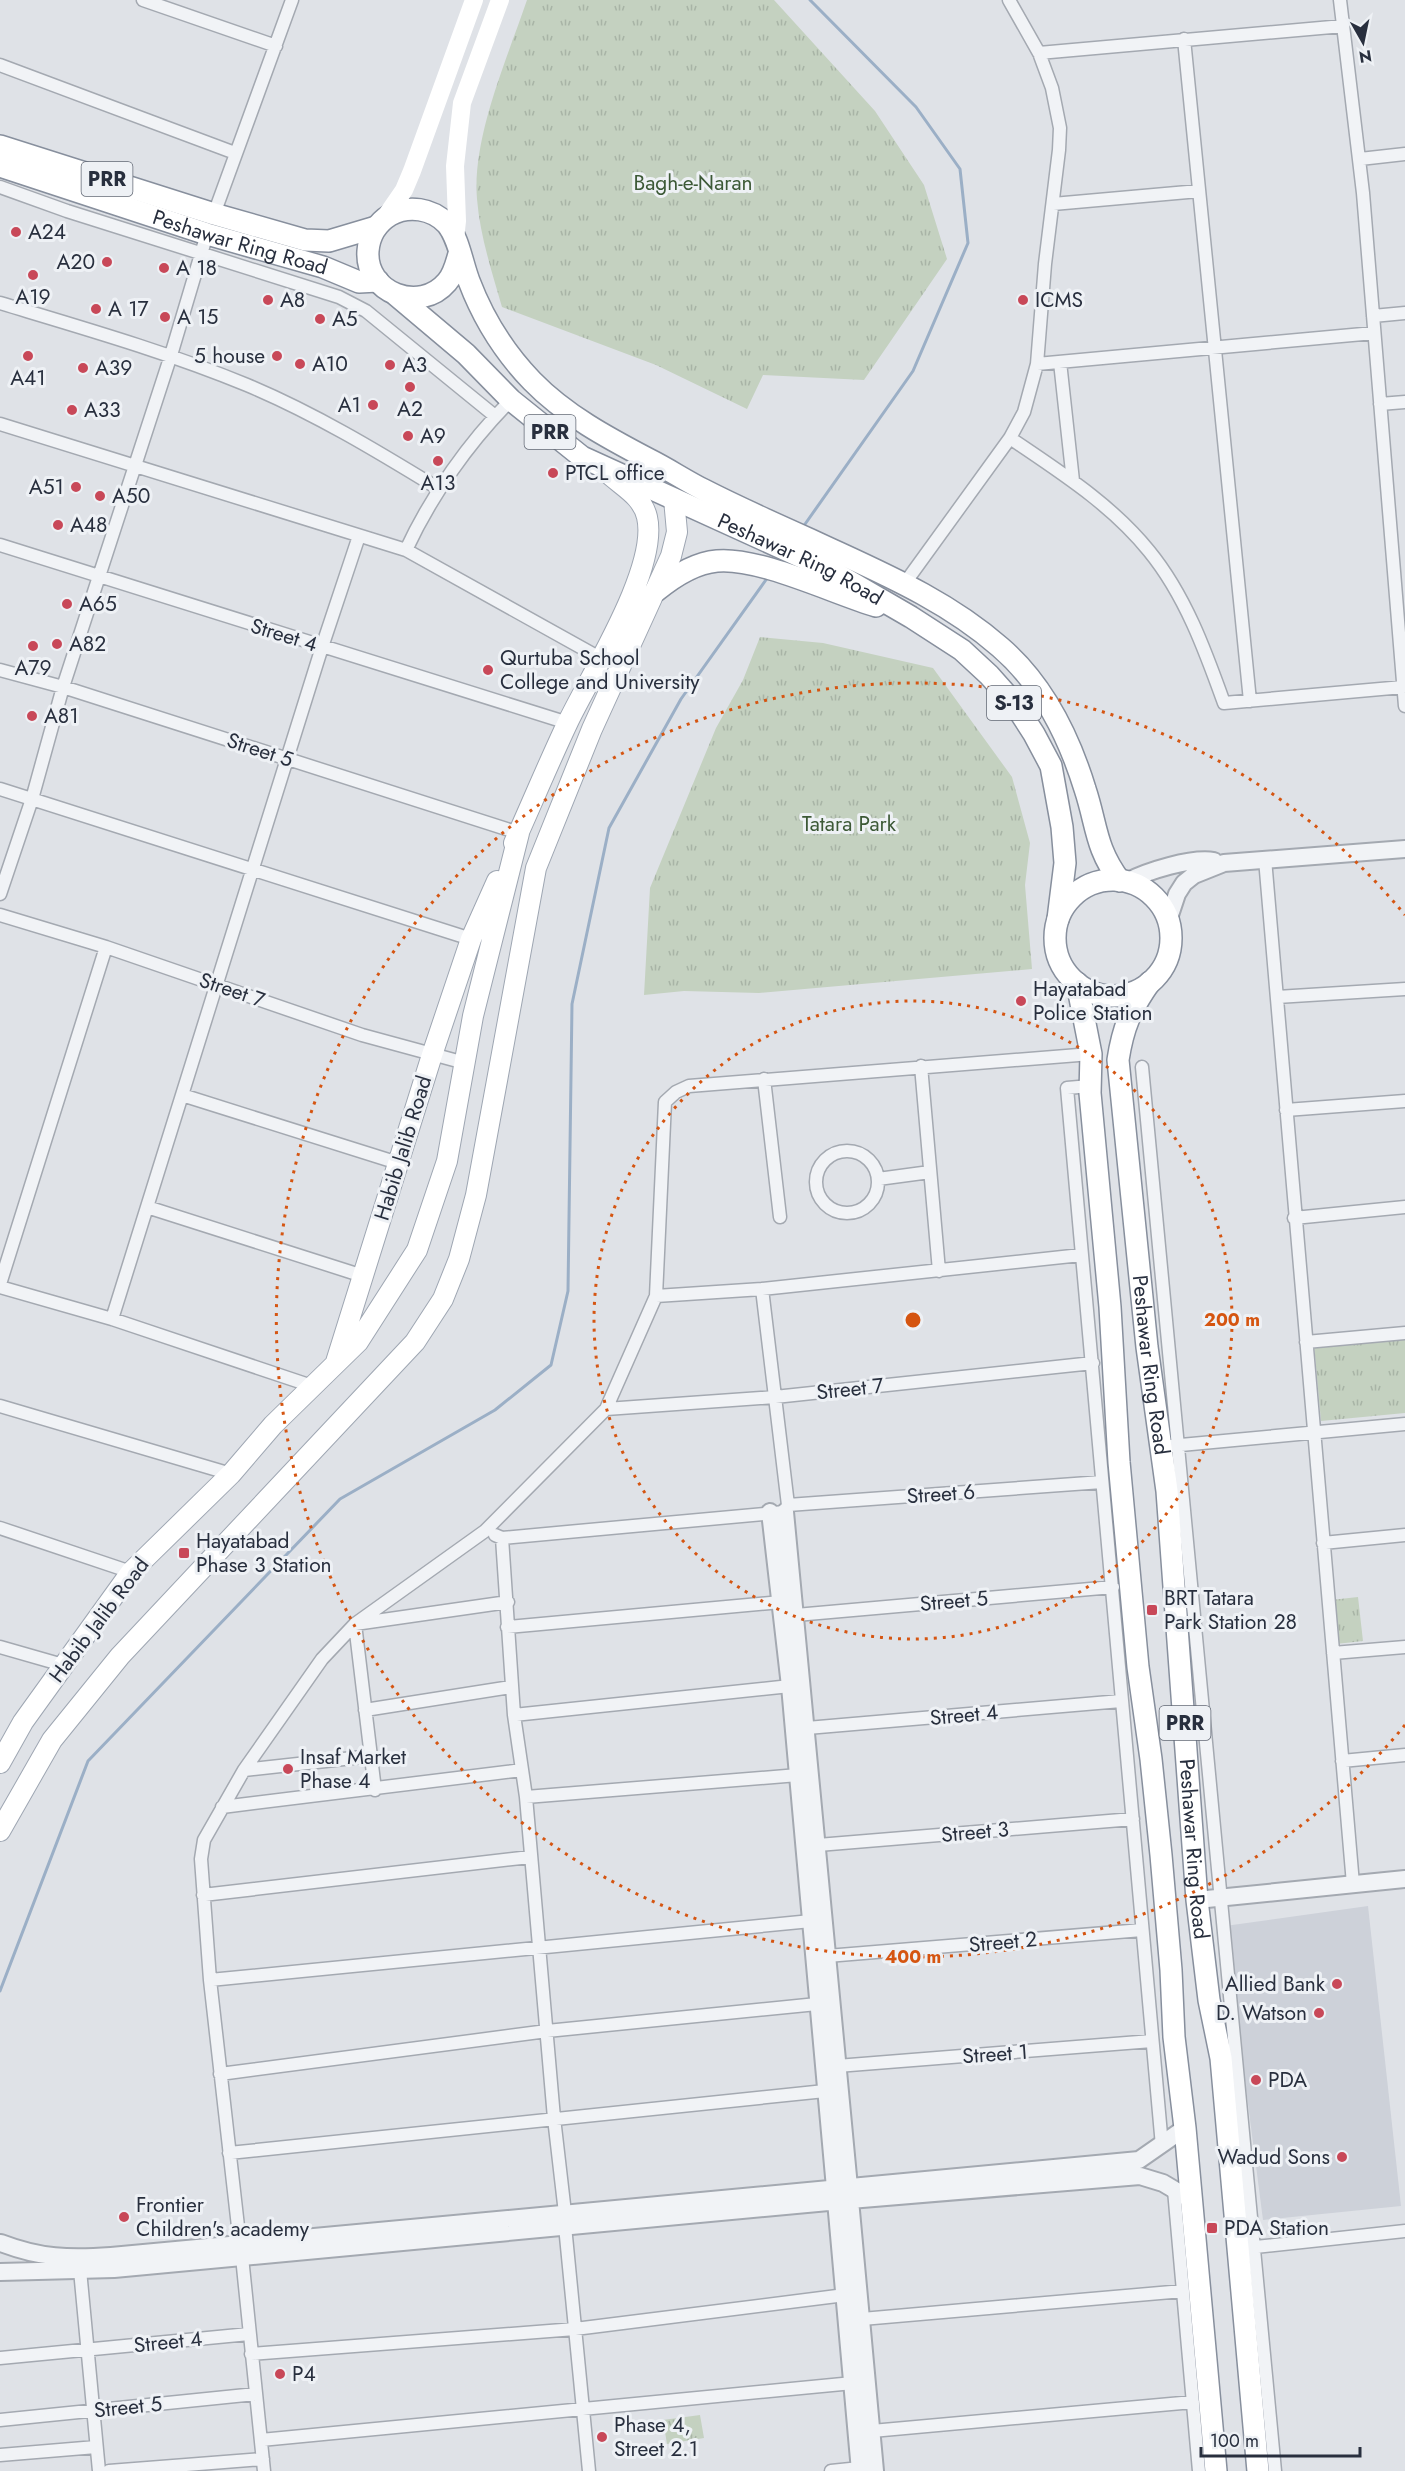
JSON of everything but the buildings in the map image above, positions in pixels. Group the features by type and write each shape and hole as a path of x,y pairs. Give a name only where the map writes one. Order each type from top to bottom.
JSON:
{"highway":[{"name":"Peshawar Ring Road","path":"0,146 214,214 305,240 329,241 380,223"},
{"name":"Peshawar Ring Road","path":"0,165 204,243 323,267 359,282 378,281"},
{"path":"406,209 429,212 448,225 457,246 455,269 441,288 420,298 396,295 378,281 368,260 368,249 380,223 406,209"},
{"name":"Peshawar Ring Road","path":"457,246 479,304 503,345 531,380 561,408 736,516 911,617 962,650 989,675 1014,703 1051,766 1062,827 1065,863 1058,919"},
{"name":"Peshawar Ring Road","path":"396,295 466,354 511,400 582,457 674,499 736,516"},
{"path":"561,408 583,435 598,448 611,457 660,479 670,487 674,499"},
{"path":"656,591 679,574 698,565 716,561 830,570"},
{"name":"Peshawar Ring Road","path":"830,570 904,583 976,628 1002,648 1040,692 1067,741 1086,790 1098,843 1106,862 1123,881"},
{"path":"1123,881 1148,892 1157,900 1168,921 1171,938 1168,954 1161,969 1150,982 1137,990 1122,995 1106,995 1091,991 1077,983 1067,973 1058,954 1055,933 1058,919 1064,908 1082,889 1100,882 1123,881"},
{"name":"Peshawar Ring Road","path":"1150,982 1129,1014 1122,1034 1118,1060 1147,1347 1169,1446 1167,1491 1197,1900 1209,2000 1221,2058 1246,2248 1261,2469"},
{"name":"Peshawar Ring Road","path":"1077,983 1091,1054 1090,1086 1110,1307 1120,1473 1138,1667 1151,1759 1172,1970 1174,2037 1185,2128 1182,2195 1212,2471"}],"main road":[{"path":"380,223 404,190 474,0"},
{"path":"457,246 455,165 462,103 500,0"},
{"name":"Habib Jalib Road","path":"0,1763 23,1722 131,1572 231,1474 273,1425 336,1364 432,1055 471,939 643,563 649,538 647,518 642,502 601,467"},
{"path":"0,1831 52,1740 120,1656 415,1342 443,1299 459,1259 476,1195 536,868 592,729 656,591 675,542 677,518 674,499"},
{"path":"336,1364 370,1327 417,1250 447,1161 473,1016 519,833"},
{"path":"506,883 533,885"}],"street":[{"path":"143,0 276,46"},
{"path":"214,214 292,0"},
{"path":"904,583 1010,438 1024,412 1037,364 1060,128 1052,88 1039,53 1009,0"},
{"path":"1340,0 1360,159 1405,706"},
{"path":"1039,53 1343,26"},
{"path":"1184,39 1250,702"},
{"path":"0,65 236,153"},
{"path":"1360,159 1405,154"},
{"path":"0,187 204,243 339,297 366,311 495,416"},
{"path":"1053,204 1199,191"},
{"path":"0,894 32,799 63,687 171,355 204,243"},
{"path":"0,303 171,355 249,386 316,417 439,489"},
{"path":"1373,315 1405,312"},
{"path":"1037,364 1374,333"},
{"path":"1060,362 1073,481"},
{"path":"406,550 420,519 439,489 495,416 511,400"},
{"path":"1380,404 1405,402"},
{"path":"0,424 406,550 496,598 600,658"},
{"path":"1010,438 1073,481 1106,507 1149,551 1187,610 1224,703 1403,687"},
{"path":"112,1319 322,647 359,536"},
{"name":"Street 4","path":"0,545 568,723"},
{"name":"Street 5","path":"0,670 63,687 519,833"},
{"path":"0,789 254,868 471,939"},
{"path":"1168,921 1177,894 1184,883 1194,875 1224,863 1405,849"},
{"path":"1265,859 1294,1218 1353,1884"},
{"path":"1123,881 1187,863 1210,860 1224,863"},
{"name":"Street 7","path":"0,915 106,947 362,1035 465,1063"},
{"path":"106,947 0,1286 112,1319 312,1386"},
{"path":"1277,997 1405,989"},
{"path":"110,2471 263,2465 210,1980 201,1859 204,1840 244,1770 322,1659 355,1624 485,1531 606,1409 656,1296 665,1102 676,1092 690,1086 1091,1054"},
{"path":"921,1066 939,1271"},
{"path":"1142,1067 1169,1446 1210,1779 1246,2248 1405,2231"},
{"path":"764,1079 780,1217"},
{"path":"1090,1086 1067,1088 1162,2146"},
{"path":"182,1095 398,1163"},
{"path":"1286,1110 1405,1101"},
{"path":"843,1151 862,1155 870,1161 878,1179 877,1189 872,1199 856,1211 836,1210 820,1197 816,1188 819,1168 825,1160 843,1151"},
{"path":"878,1179 930,1172"},
{"path":"147,1207 363,1276"},
{"path":"1294,1218 1405,1207"},
{"path":"656,1296 762,1289 1082,1255"},
{"path":"762,1289 776,1397 781,1510 781,1602 798,1775 818,1845 837,2066 845,2295 853,2383 865,2470"},
{"path":"1306,1342 1405,1333"},
{"name":"Street 7","path":"606,1409 776,1397 1093,1363"},
{"path":"0,1406 231,1474"},
{"path":"1169,1446 1405,1424"},
{"name":"Street 6","path":"502,1538 781,1510 1102,1482"},
{"path":"781,1510 796,1615 807,1728 811,1921 825,2091 862,2319 872,2431 865,2470"},
{"path":"0,1528 131,1572"},
{"path":"485,1531 502,1538 508,1602 507,1627 511,1687 526,1797 538,1949 589,2471"},
{"path":"1323,1543 1405,1535"},
{"name":"Street 5","path":"796,1615 1113,1587"},
{"path":"355,1624 508,1602"},
{"path":"507,1627 781,1602"},
{"path":"355,1624 375,1790"},
{"path":"0,1647 63,1665"},
{"path":"1333,1653 1405,1647"},
{"path":"514,1715 790,1686"},
{"path":"365,1710 511,1687"},
{"name":"Street 4","path":"807,1728 1121,1701"},
{"path":"1342,1761 1405,1755"},
{"path":"244,1770 371,1756"},
{"path":"222,1807 375,1790 522,1770"},
{"path":"526,1797 798,1775"},
{"name":"Street 3","path":"818,1845 1133,1819"},
{"path":"203,1895 530,1857"},
{"path":"1197,1900 1405,1879"},
{"path":"210,1980 811,1921"},
{"name":"Street 2","path":"827,1956 1142,1930"},
{"path":"220,2074 547,2031 817,2004"},
{"name":"Street 1","path":"837,2066 1152,2041"},
{"path":"229,2152 825,2091"},
{"path":"0,2272 81,2270 241,2251 842,2194 1139,2160 1185,2128"},
{"path":"842,2194 1140,2176 1182,2195 1184,2291 1193,2402 1212,2471"},
{"path":"0,2243 40,2255 78,2258 241,2251"},
{"path":"0,2243 4,2259 0,2267"},
{"path":"81,2270 99,2471"},
{"path":"862,2319 1184,2291"},
{"path":"251,2354 575,2329 845,2295"},
{"name":"Street 4","path":"0,2358 249,2334"},
{"path":"261,2440 853,2383"},
{"name":"Street 5","path":"0,2420 256,2394"},
{"path":"872,2431 1193,2402"},
{"path":"0,2455 96,2447"},
{"path":"831,2471 865,2470"}],"shaded area":[{"path":"1368,1906 1401,2206 1263,2220 1225,1926"}],"green space":[{"name":"Bagh-e-Naran","path":"527,0 774,0 875,111 924,185 947,259 864,380 763,375 747,409 656,365 502,307 481,227 477,199 477,175 485,124"},
{"name":"Tatara Park","path":"760,637 823,643 933,668 1012,777 1030,843 1025,885 1032,969 759,993 684,991 644,995 650,888 716,728 743,680"},
{"path":"1405,1336 1405,1413 1321,1421 1314,1345"},
{"path":"1358,1597 1363,1641 1336,1644 1331,1600"},
{"path":"700,2415 704,2438 667,2444 663,2420"}],"waterway":[{"path":"803,527 913,371 968,243 960,169 916,107 810,0"},
{"path":"0,1991 88,1761 340,1499 495,1410 551,1365 568,1291 572,1004 609,828 681,699 768,577"}],"place":[{"name":"A24","path":"16,232"},
{"name":"A20","path":"107,262"},
{"name":"A 18","path":"164,268"},
{"name":"A19","path":"33,275"},
{"name":"A8","path":"268,300"},
{"name":"ICMS","path":"1023,300"},
{"name":"A 17","path":"96,309"},
{"name":"A 15","path":"165,317"},
{"name":"A5","path":"320,319"},
{"name":"A41","path":"28,356"},
{"name":"5 house","path":"277,356"},
{"name":"A10","path":"300,364"},
{"name":"A3","path":"390,365"},
{"name":"A39","path":"83,368"},
{"name":"A2","path":"410,387"},
{"name":"A1","path":"373,405"},
{"name":"A33","path":"72,410"},
{"name":"A9","path":"408,436"},
{"name":"A13","path":"438,461"},
{"name":"PTCL office","path":"553,473"},
{"name":"A51","path":"76,487"},
{"name":"A50","path":"100,496"},
{"name":"A48","path":"58,525"},
{"name":"A65","path":"67,604"},
{"name":"A82","path":"57,644"},
{"name":"A79","path":"33,646"},
{"name":"Qurtuba School College and University","path":"488,670"},
{"name":"A81","path":"32,716"},
{"name":"Hayatabad Police Station","path":"1021,1001"},
{"name":"Hayatabad Phase 3 Station","path":"184,1553"},
{"name":"BRT Tatara Park Station 28","path":"1152,1610"},
{"name":"Insaf Market Phase 4","path":"288,1769"},
{"name":"Allied Bank","path":"1337,1984"},
{"name":"D. Watson","path":"1319,2013"},
{"name":"PDA","path":"1256,2080"},
{"name":"Wadud Sons","path":"1342,2157"},
{"name":"Frontier Children's academy","path":"124,2217"},
{"name":"PDA Station","path":"1212,2228"},
{"name":"P4","path":"280,2374"},
{"name":"Phase 4, Street 2.1","path":"602,2437"}]}
